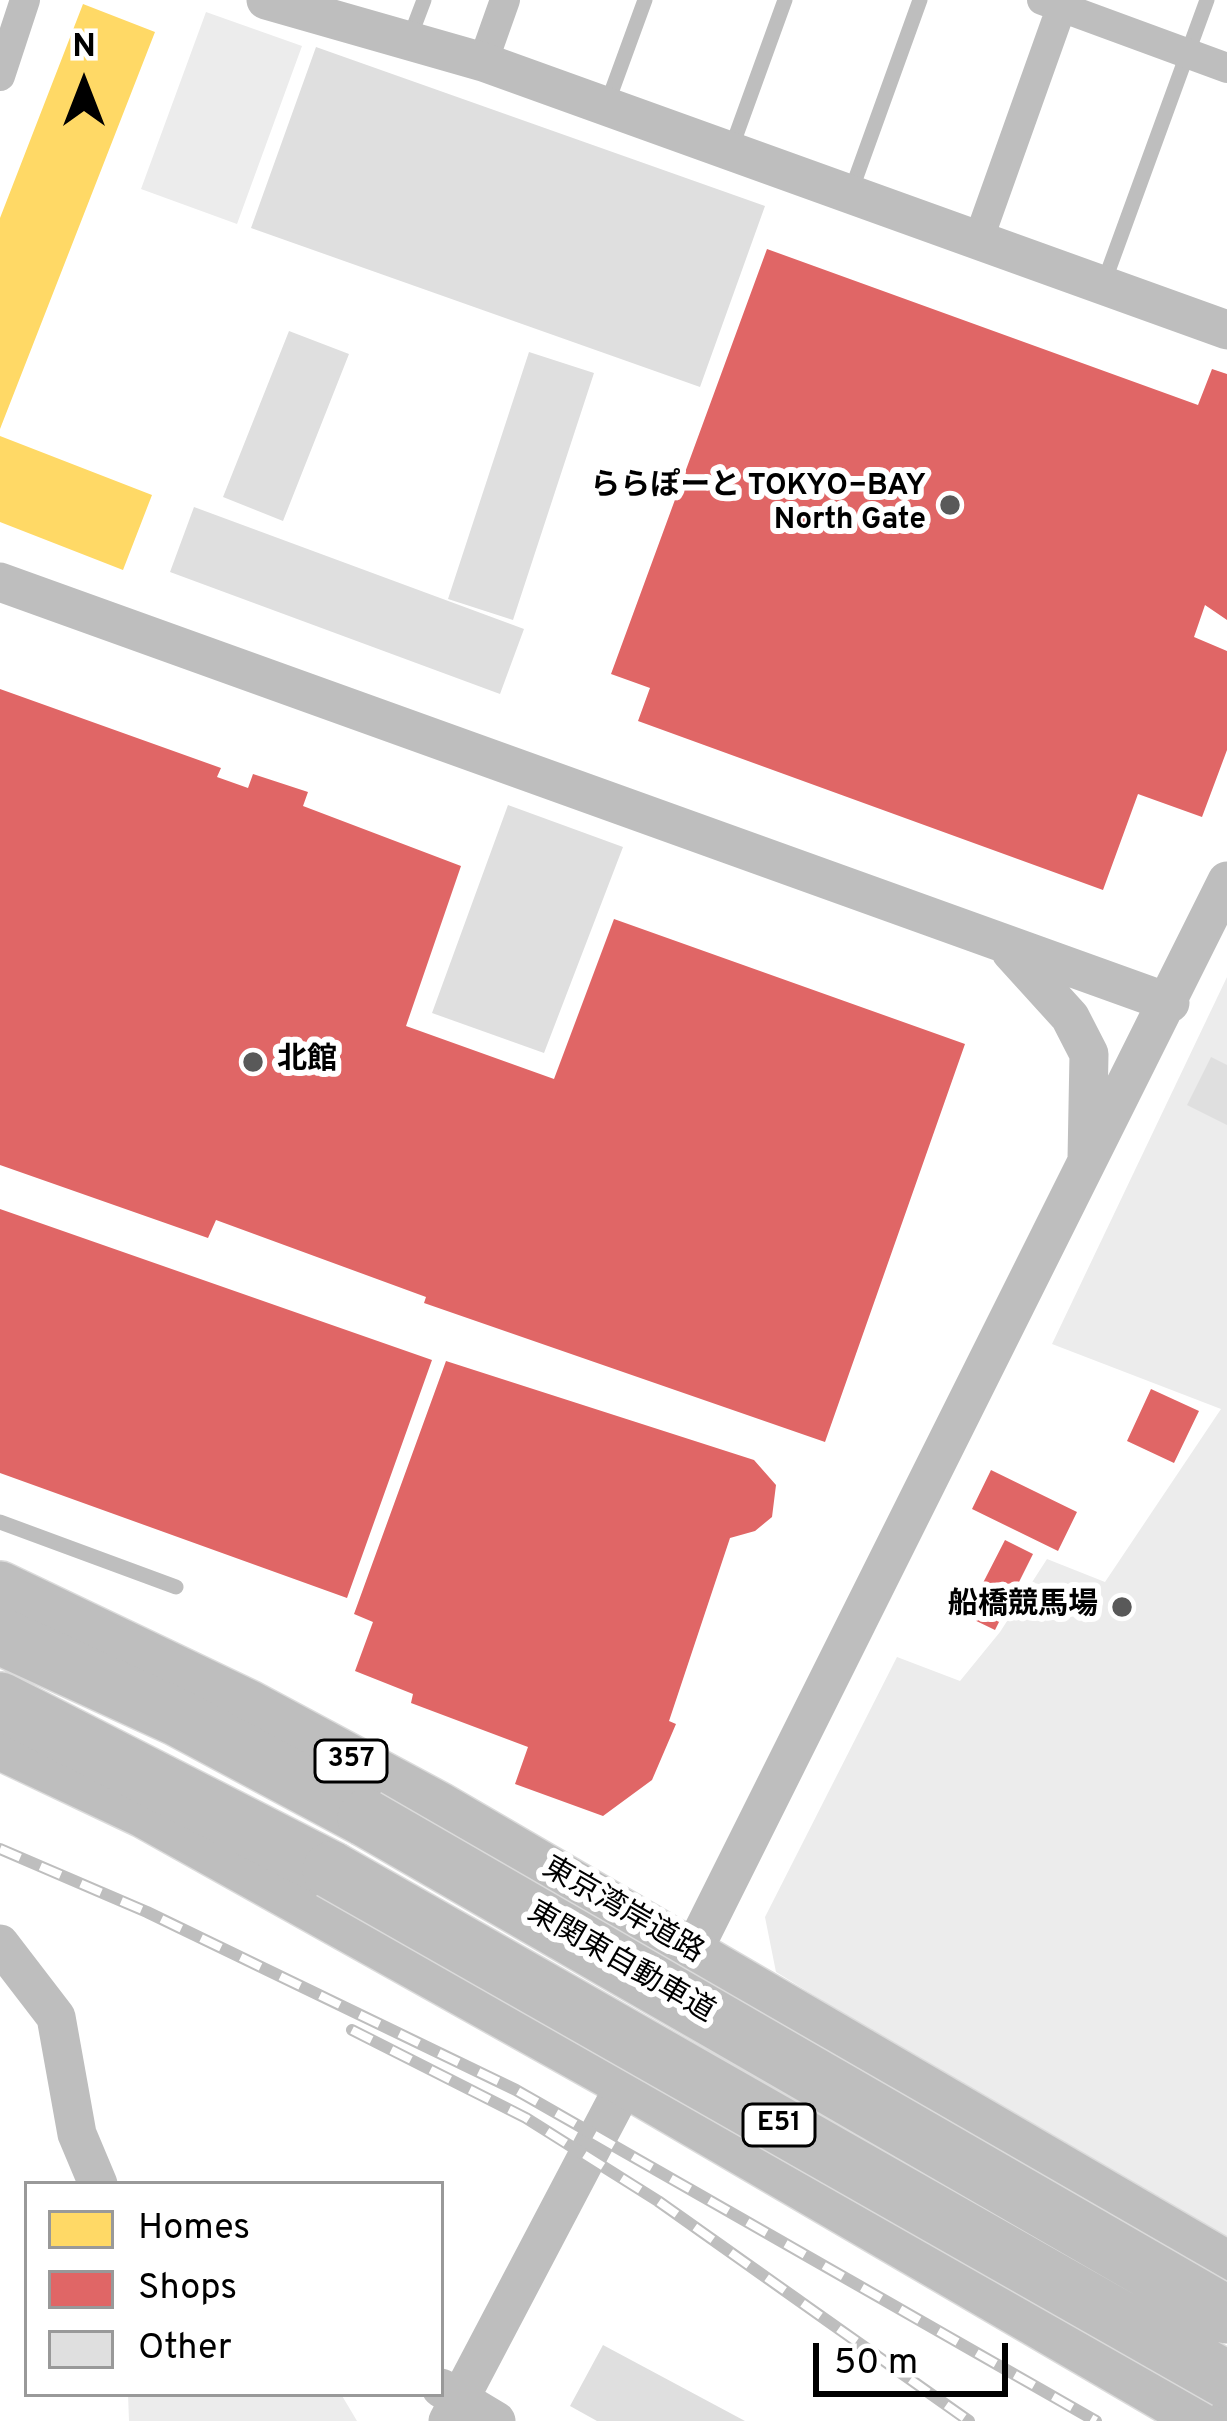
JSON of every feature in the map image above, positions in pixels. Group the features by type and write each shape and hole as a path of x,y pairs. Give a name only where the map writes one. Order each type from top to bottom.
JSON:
{"highway":[{"name":"東京湾岸道路","path":"0,1587 353,1762 692,1953 1227,2267"},
{"name":"東関東自動車道","path":"0,1636 179,1718 367,1817 1227,2315"},
{"name":"東関東自動車道","path":"0,1701 331,1870 1227,2380"},
{"path":"0,1744 144,1812 627,2082 1208,2421"}],"street":[{"path":"0,76 25,0"},
{"path":"267,0 344,11 409,41 483,62 1226,326"},
{"path":"483,62 505,0"},
{"path":"979,241 1056,2 1227,68"},
{"path":"0,582 1170,1003"},
{"path":"496,2421 450,2402 627,2082 1087,1171 1227,881"},
{"path":"1008,947 1070,1017 1089,1054 1087,1171"},
{"path":"353,1762 422,1838 502,1886 565,1964 1227,2354"},
{"path":"0,1944 56,2017 77,2134 97,2181"}],"lane":[{"path":"409,41 424,0"},
{"path":"607,107 645,0"},
{"path":"730,152 784,0"},
{"path":"850,194 920,0"},
{"path":"1103,286 1207,0"},
{"path":"0,1522 176,1586"}],"shaded area":[{"path":"206,12 302,46 237,224 141,189"},
{"name":"船橋競馬場","path":"1227,977 1227,2250 776,1972 765,1917 897,1657 960,1681 1000,1632 1047,1559 1105,1582 1221,1409 1052,1344"},
{"path":"128,2397 343,2397 357,2421 129,2421"}],"building: Homes":[{"path":"83,4 155,32 0,429 0,218"},
{"path":"0,436 152,495 123,570 0,522"}],"building: Shops":[{"name":"ららぽーと TOKYO−BAY North Gate","path":"767,249 1198,405 1212,369 1227,374 1227,620 1205,605 1194,637 1227,651 1227,750 1202,817 1138,794 1103,890 638,721 650,688 611,674"},
{"name":"北館","path":"0,689 221,768 217,777 248,788 253,774 308,792 303,806 461,866 406,1026 554,1079 614,919 965,1044 825,1442 424,1303 426,1297 216,1220 208,1238 0,1165"},
{"path":"0,1209 432,1360 347,1598 0,1473"},
{"path":"446,1361 754,1460 776,1485 772,1517 755,1531 730,1538 669,1721 676,1724 652,1780 603,1816 515,1784 528,1747 411,1703 413,1694 355,1671 373,1622 354,1614"},
{"path":"1151,1389 1199,1411 1174,1463 1127,1441"},
{"path":"991,1470 1077,1512 1058,1551 972,1509"},
{"path":"1005,1540 1033,1554 995,1630 966,1616"}],"building: Other":[{"path":"316,47 765,206 700,387 251,228"},
{"path":"289,331 349,354 283,521 223,497"},
{"path":"529,352 594,373 513,620 448,599"},
{"path":"194,507 524,629 500,694 170,572"},
{"path":"508,805 623,847 544,1053 432,1013"},
{"path":"1211,1057 1227,1065 1227,1125 1187,1105"},
{"path":"603,2345 745,2421 597,2421 570,2406"}],"railway":[{"path":"0,1849 147,1912 516,2090 1096,2421"},
{"path":"352,2030 526,2118 658,2201 969,2421"}],"place":[{"name":"ららぽーと TOKYO−BAY North Gate","path":"950,505"},
{"name":"北館","path":"253,1062"},
{"name":"船橋競馬場","path":"1122,1607"}]}
